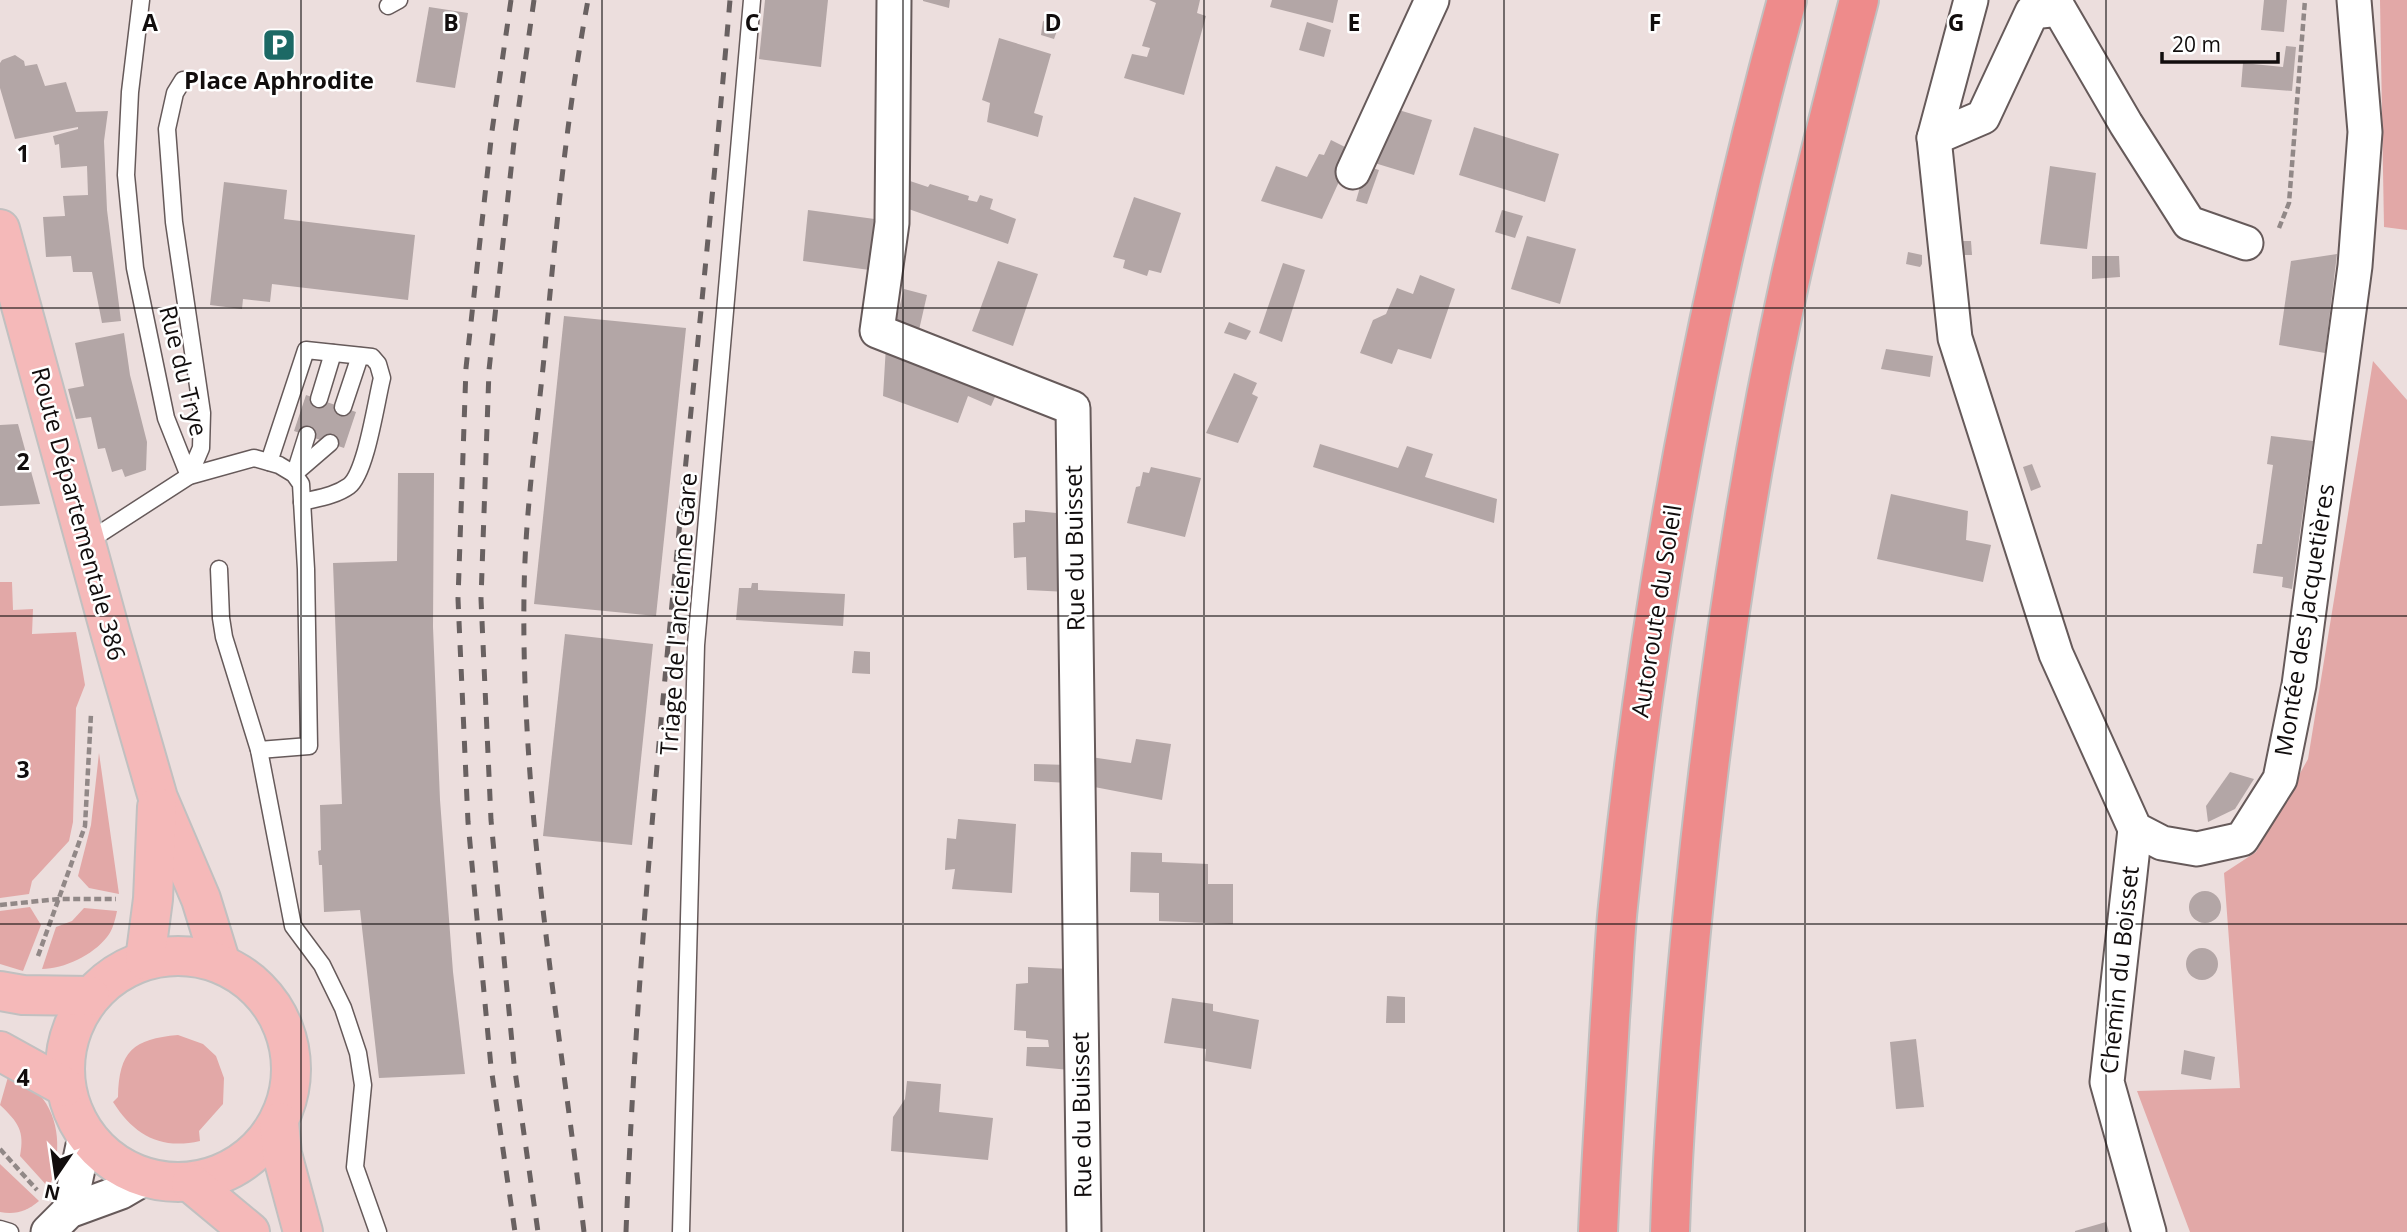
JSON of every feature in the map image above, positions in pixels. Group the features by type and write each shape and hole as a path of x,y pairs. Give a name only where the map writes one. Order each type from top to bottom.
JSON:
{"highway":[{"name":"Autoroute du Soleil","path":"1598,1232 1617,909 1639,729 1675,499 1720,272 1787,0"},
{"path":"1670,1232 1672,1157 1693,907 1712,731 1746,508 1790,282 1859,0"}],"main road":[{"name":"Route Départementale 386","path":"0,229 158,798 201,899 221,964"},
{"name":"Route Départementale 386","path":"145,960 153,899 158,798"},
{"path":"183,956 221,964 253,984 277,1013 290,1048 291,1086 279,1122 257,1151 226,1172 191,1182 165,1182 145,1178 109,1160 85,1136 72,1112 65,1087 64,1055 72,1024 90,996 114,974 145,960 183,956"},
{"path":"12,993 90,996"},
{"path":"0,1051 65,1087"},
{"path":"279,1122 282,1154 303,1232"},
{"path":"191,1182 250,1232"}],"street":[{"name":"Rue du Buisset","path":"894,0 892,223 877,331 1073,408 1084,1232"},
{"path":"1353,172 1432,0"},
{"path":"1971,0 1934,138 1955,338 2056,654 2135,829"},
{"name":"Montée des Jacquetières","path":"2135,829 2162,843 2197,849 2242,839 2280,779 2299,685 2355,266 2365,132 2354,0"},
{"path":"1934,138 1983,117 2032,12 2059,9 2126,124 2189,223 2261,240"},
{"name":"Chemin du Boisset","path":"2135,829 2107,1082 2149,1232"},
{"path":"59,1222 85,1136"},
{"path":"59,1222 145,1178"}],"lane":[{"name":"Rue du Trye","path":"141,0 130,92 126,175 134,254 166,418 189,476"},
{"name":"Triage de l'ancienne Gare","path":"681,1232 696,645 752,0"},
{"name":"Rue du Trye","path":"183,80 175,93 167,129 174,222 202,413 201,448 189,476"},
{"path":"269,463 306,350 372,357 379,364 382,378 360,472 350,485 332,495 302,502"},
{"path":"319,399 333,353"},
{"path":"343,407 360,356"},
{"path":"294,474 307,435"},
{"path":"294,474 330,443"},
{"path":"86,543 189,476 254,458 279,465 294,474 302,484 309,746 260,750"},
{"path":"219,569 224,637 260,750 293,926 323,965 344,1008 358,1053 363,1085 355,1167 377,1232"},
{"path":"0,1229 10,1232"}],"path":[{"path":"2261,240 2289,203 2305,0"},
{"path":"12,993 59,899 85,827 91,707"},
{"path":"0,905 59,899 153,899"},
{"path":"0,1149 42,1195 59,1222"}],"shaded area":[{"path":"2380,0 2407,0 2407,230 2384,227"},
{"path":"2373,361 2407,400 2407,1232 2190,1232 2137,1091 2240,1088 2224,873 2256,852 2308,759"},
{"path":"0,582 12,582 13,610 33,609 32,634 76,632 85,685 76,708 73,822 69,841 32,881 29,894 0,898"},
{"path":"99,753 119,894 89,888 78,876 91,825"},
{"path":"30,907 41,925 23,971 0,964 0,911"},
{"path":"84,908 117,911 109,934 94,950 78,960 59,967 42,969 56,927 72,921"},
{"path":"178,1035 203,1044 216,1056 224,1078 223,1104 199,1131 200,1141 186,1143 172,1143 149,1137 130,1123 113,1102 118,1097 121,1068 132,1050 150,1040"},
{"path":"10,1070 40,1095 54,1120 57,1155 49,1188 20,1156 21,1133 0,1105"},
{"path":"0,1164 39,1201 21,1211 0,1212"}],"building":[{"path":"765,0 828,0 821,67 759,59"},
{"path":"950,0 949,8 923,1"},
{"path":"1149,0 1200,0 1197,13 1206,16 1184,95 1124,78 1132,54 1147,57 1150,48 1142,46 1156,3"},
{"path":"1272,0 1338,0 1333,23 1270,7"},
{"path":"2264,0 2287,0 2284,32 2261,30"},
{"path":"429,7 468,13 455,88 416,82"},
{"path":"1043,21 1059,25 1054,39 1041,35"},
{"path":"1307,22 1331,30 1324,57 1299,50"},
{"path":"999,38 1051,54 1034,113 1043,116 1038,137 987,122 990,103 982,100"},
{"path":"2286,46 2296,47 2292,91 2241,87 2243,63 2283,67"},
{"path":"15,55 24,61 25,66 37,64 45,86 66,82 76,112 108,111 104,141 107,210 121,321 102,323 92,272 73,272 71,256 46,257 43,217 65,216 63,196 88,195 87,166 61,168 59,144 55,145 53,136 78,127 15,139 0,88 0,63"},
{"path":"1392,108 1432,120 1414,175 1368,161"},
{"path":"1474,127 1559,154 1545,202 1459,175"},
{"path":"1331,140 1353,151 1322,219 1261,201 1276,166 1307,177 1319,154 1324,155"},
{"path":"1366,166 1379,170 1367,204 1356,201"},
{"path":"2050,166 2096,173 2087,249 2040,244"},
{"path":"901,178 969,196 968,200 977,202 980,195 993,199 990,209 1016,219 1008,244 900,206"},
{"path":"224,182 287,190 284,219 415,235 408,300 272,284 270,302 243,299 242,309 210,305"},
{"path":"1134,197 1181,213 1161,273 1149,270 1147,276 1123,268 1125,260 1113,257"},
{"path":"808,210 882,220 877,271 803,261"},
{"path":"1502,210 1523,216 1515,238 1495,232"},
{"path":"1527,236 1576,249 1560,304 1511,289"},
{"path":"1960,241 1971,241 1972,255 1961,255"},
{"path":"1908,252 1922,255 1920,267 1906,264"},
{"path":"2337,254 2325,353 2279,345 2291,261"},
{"path":"2092,256 2119,256 2120,277 2092,279"},
{"path":"998,261 1038,274 1013,346 972,331"},
{"path":"1283,263 1305,270 1282,342 1259,333"},
{"path":"1420,275 1455,289 1431,359 1398,349 1392,364 1360,353 1373,320 1386,314 1397,288 1413,294"},
{"path":"904,289 927,295 919,330 895,324"},
{"path":"564,316 686,328 656,616 534,604"},
{"path":"1229,322 1251,331 1246,340 1224,333"},
{"path":"124,333 130,375 147,442 146,470 125,477 122,469 112,472 105,448 98,449 91,417 76,419 68,389 84,386 75,343"},
{"path":"886,346 999,388 991,406 968,396 958,423 883,396"},
{"path":"1886,349 1933,356 1930,377 1881,369"},
{"path":"1234,373 1257,383 1252,394 1258,397 1238,443 1206,433"},
{"path":"306,395 356,412 344,448 294,431"},
{"path":"18,424 40,504 0,506 0,425"},
{"path":"2271,436 2313,441 2292,589 2282,587 2283,577 2253,573 2257,544 2262,544 2273,465 2267,464"},
{"path":"1320,444 1398,468 1407,446 1433,454 1425,477 1497,499 1494,523 1313,467"},
{"path":"2032,464 2041,487 2031,491 2023,467"},
{"path":"1151,467 1201,478 1185,537 1127,523 1136,487 1140,486 1143,472 1149,473"},
{"path":"398,473 434,473 433,627 440,800 453,972 465,1074 379,1078 360,910 324,912 322,865 319,865 318,851 321,850 320,805 342,804 333,563 397,561"},
{"path":"1891,494 1968,511 1966,540 1991,545 1983,582 1877,559"},
{"path":"1025,510 1067,514 1068,592 1027,590 1026,557 1014,558 1013,523 1025,522"},
{"path":"752,583 758,583 758,590 845,594 843,626 736,620 739,588 751,588"},
{"path":"565,634 653,644 632,845 543,836"},
{"path":"854,651 870,652 870,674 852,673"},
{"path":"1136,739 1171,744 1162,800 1084,785 1084,756 1131,763"},
{"path":"1034,764 1069,765 1068,783 1034,781"},
{"path":"2230,772 2254,779 2235,809 2208,822 2206,806"},
{"path":"958,819 1016,824 1012,893 952,889 955,869 945,870 947,838 956,839"},
{"path":"1131,852 1162,853 1162,862 1208,864 1208,884 1233,884 1233,924 1159,921 1159,893 1130,892"},
{"path":"2205,891 2216,896 2221,907 2216,918 2205,923 2194,918 2189,907 2194,896"},
{"path":"2202,948 2213,953 2218,964 2213,975 2202,980 2191,975 2186,964 2191,953"},
{"path":"1028,967 1070,969 1070,1070 1026,1066 1027,1047 1049,1047 1048,1040 1026,1038 1026,1031 1014,1030 1016,984 1028,983"},
{"path":"1387,996 1405,997 1405,1023 1386,1023"},
{"path":"1172,998 1213,1004 1213,1011 1259,1020 1251,1069 1205,1061 1206,1049 1164,1043"},
{"path":"1916,1039 1924,1107 1896,1109 1890,1042"},
{"path":"2184,1050 2215,1057 2211,1080 2181,1074"},
{"path":"907,1081 941,1084 939,1112 993,1118 988,1160 891,1151 893,1117 905,1099"},
{"path":"2106,1222 2109,1232 2075,1232 2075,1231"}],"railway":[{"path":"511,0 492,131 466,368 458,599 468,822 491,1067 515,1232"},
{"path":"534,0 515,133 489,370 481,599 491,820 514,1064 538,1232"},
{"path":"584,1232 535,834 525,674 524,594 529,505 557,224 573,89 588,0"},
{"path":"626,1232 644,923 730,0"}],"place":[{"name":"Place Aphrodite","path":"279,45"}]}
